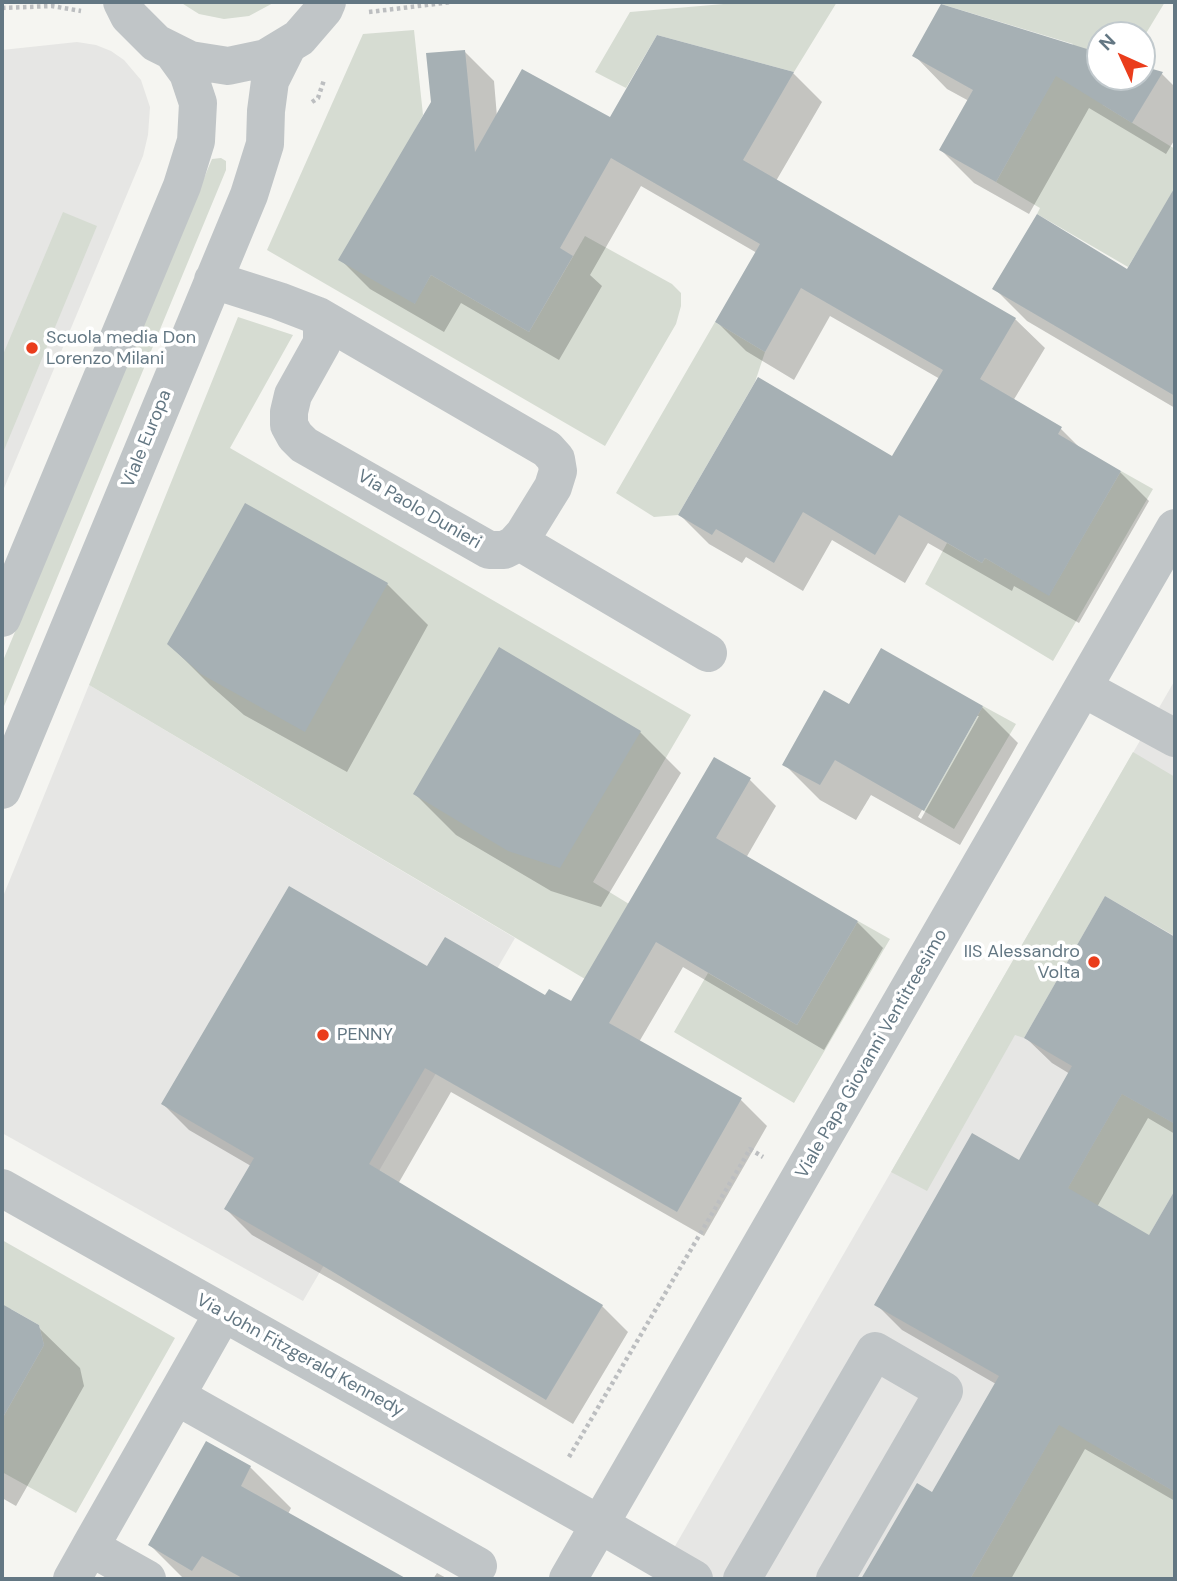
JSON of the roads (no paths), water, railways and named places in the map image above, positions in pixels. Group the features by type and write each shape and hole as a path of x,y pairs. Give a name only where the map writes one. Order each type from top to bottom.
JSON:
{"street":[{"path":"119,7 156,43 190,60 228,66 266,58 288,45 299,38 329,4"},
{"name":"Viale Europa","path":"2,790 258,170 265,144 270,81 288,45"},
{"path":"2,618 182,186 196,141 198,103 188,73 172,51"},
{"path":"213,280 318,316 547,449 556,459 558,471 553,487 518,541 708,653"},
{"name":"Via Paolo Dunieri","path":"318,316 322,328 322,343 293,395 289,412 289,425 295,436 304,445 489,550 504,550 518,541"},
{"name":"Viale Papa Giovanni Ventitreesimo","path":"568,1579 1083,688 1164,573 1175,528"},
{"path":"1083,688 1175,738"},
{"name":"Via John Fitzgerald Kennedy","path":"2,1188 694,1579"},
{"path":"147,1579 81,1563 223,1312"},
{"path":"742,1579 875,1351 944,1391 835,1579"},
{"path":"176,1396 478,1566"}],"place":[{"name":"Scuola media Don Lorenzo Milani","path":"32,348"},
{"name":"IIS Alessandro Volta","path":"1094,962"},
{"name":"PENNY","path":"323,1035"}]}
